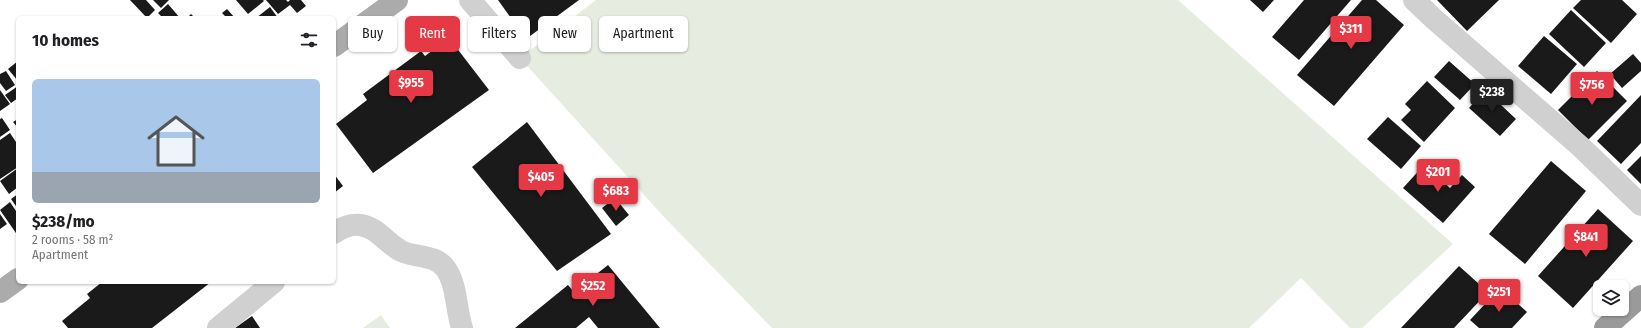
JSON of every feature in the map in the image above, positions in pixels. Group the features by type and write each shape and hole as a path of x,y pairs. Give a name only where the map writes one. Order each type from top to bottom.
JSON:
{"highway":[{"path":"1605,328 1641,296"}],"main road":[{"path":"336,45 397,0"},
{"path":"0,292 16,280"}],"street":[{"path":"470,0 520,58"},
{"path":"1414,0 1581,147 1641,205"},
{"path":"336,232 340,229 359,225 371,228 400,250 429,258 445,268 451,279 462,328"},
{"path":"218,328 272,284"}],"shaded area":[{"path":"596,0 1178,0 1453,244 1362,328 1350,328 1301,278 1249,328 772,328 665,218 520,58 530,52 538,44 538,52 591,52 591,16 575,16"},
{"path":"381,315 390,328 363,328"}],"building":[{"path":"130,0 146,0 155,10 149,16 145,16"},
{"path":"153,0 169,0 161,8"},
{"path":"236,0 263,0 264,1 248,14"},
{"path":"266,0 286,0 288,2 290,0 301,0 306,6 297,13 290,5 278,14"},
{"path":"498,0 579,0 557,16 538,16 538,30 530,36 530,16 509,16"},
{"path":"1250,0 1274,0 1263,12"},
{"path":"1304,0 1351,0 1299,60 1272,37"},
{"path":"1362,0 1376,0 1404,25 1334,106 1297,75"},
{"path":"1437,0 1499,0 1467,31"},
{"path":"1581,0 1622,0 1637,14 1611,43 1573,8"},
{"path":"168,4 178,16 161,16 158,13"},
{"path":"270,7 277,16 259,16"},
{"path":"227,9 233,16 225,16 222,13"},
{"path":"1571,10 1606,43 1584,67 1549,34"},
{"path":"1544,36 1577,64 1551,94 1518,66"},
{"path":"420,52 422,52 425,56 430,52 460,52 489,90 373,173 336,124 367,100 363,94"},
{"path":"1633,54 1641,63 1641,71 1622,88 1610,74"},
{"path":"1449,61 1475,84 1460,100 1434,77"},
{"path":"16,63 16,79 8,69"},
{"path":"6,71 15,85 6,91 0,83 0,74"},
{"path":"1597,71 1627,101 1588,140 1558,110"},
{"path":"1427,81 1455,108 1424,142 1401,120 1411,110 1405,104"},
{"path":"16,87 16,99 11,103 5,95"},
{"path":"0,90 10,104 0,111"},
{"path":"1485,90 1516,119 1500,136 1469,108"},
{"path":"1641,95 1641,143 1621,164 1597,141"},
{"path":"1388,117 1421,146 1401,169 1367,139"},
{"path":"2,118 10,130 0,137 0,119"},
{"path":"527,122 611,234 557,271 472,167"},
{"path":"10,133 16,142 16,168 0,179 0,140"},
{"path":"1641,156 1641,184 1627,170"},
{"path":"1551,161 1586,191 1525,264 1489,234"},
{"path":"1424,165 1450,188 1462,175 1475,187 1443,223 1403,188"},
{"path":"16,169 16,189 9,194 0,181"},
{"path":"336,177 343,186 336,191"},
{"path":"16,195 16,206 11,199"},
{"path":"615,198 629,215 616,226 602,208"},
{"path":"10,202 16,211 16,233 0,210"},
{"path":"1598,209 1633,241 1598,280 1593,280 1593,286 1573,308 1538,276"},
{"path":"0,214 7,224 0,229"},
{"path":"608,265 660,328 598,328 589,317 576,328 515,328 568,285 574,292"},
{"path":"1459,266 1488,292 1454,328 1401,328"},
{"path":"100,284 208,284 152,328 68,328 62,321 90,298 87,294"},
{"path":"1500,288 1527,312 1512,328 1479,328 1470,320"},
{"path":"252,316 260,328 235,328"}]}
